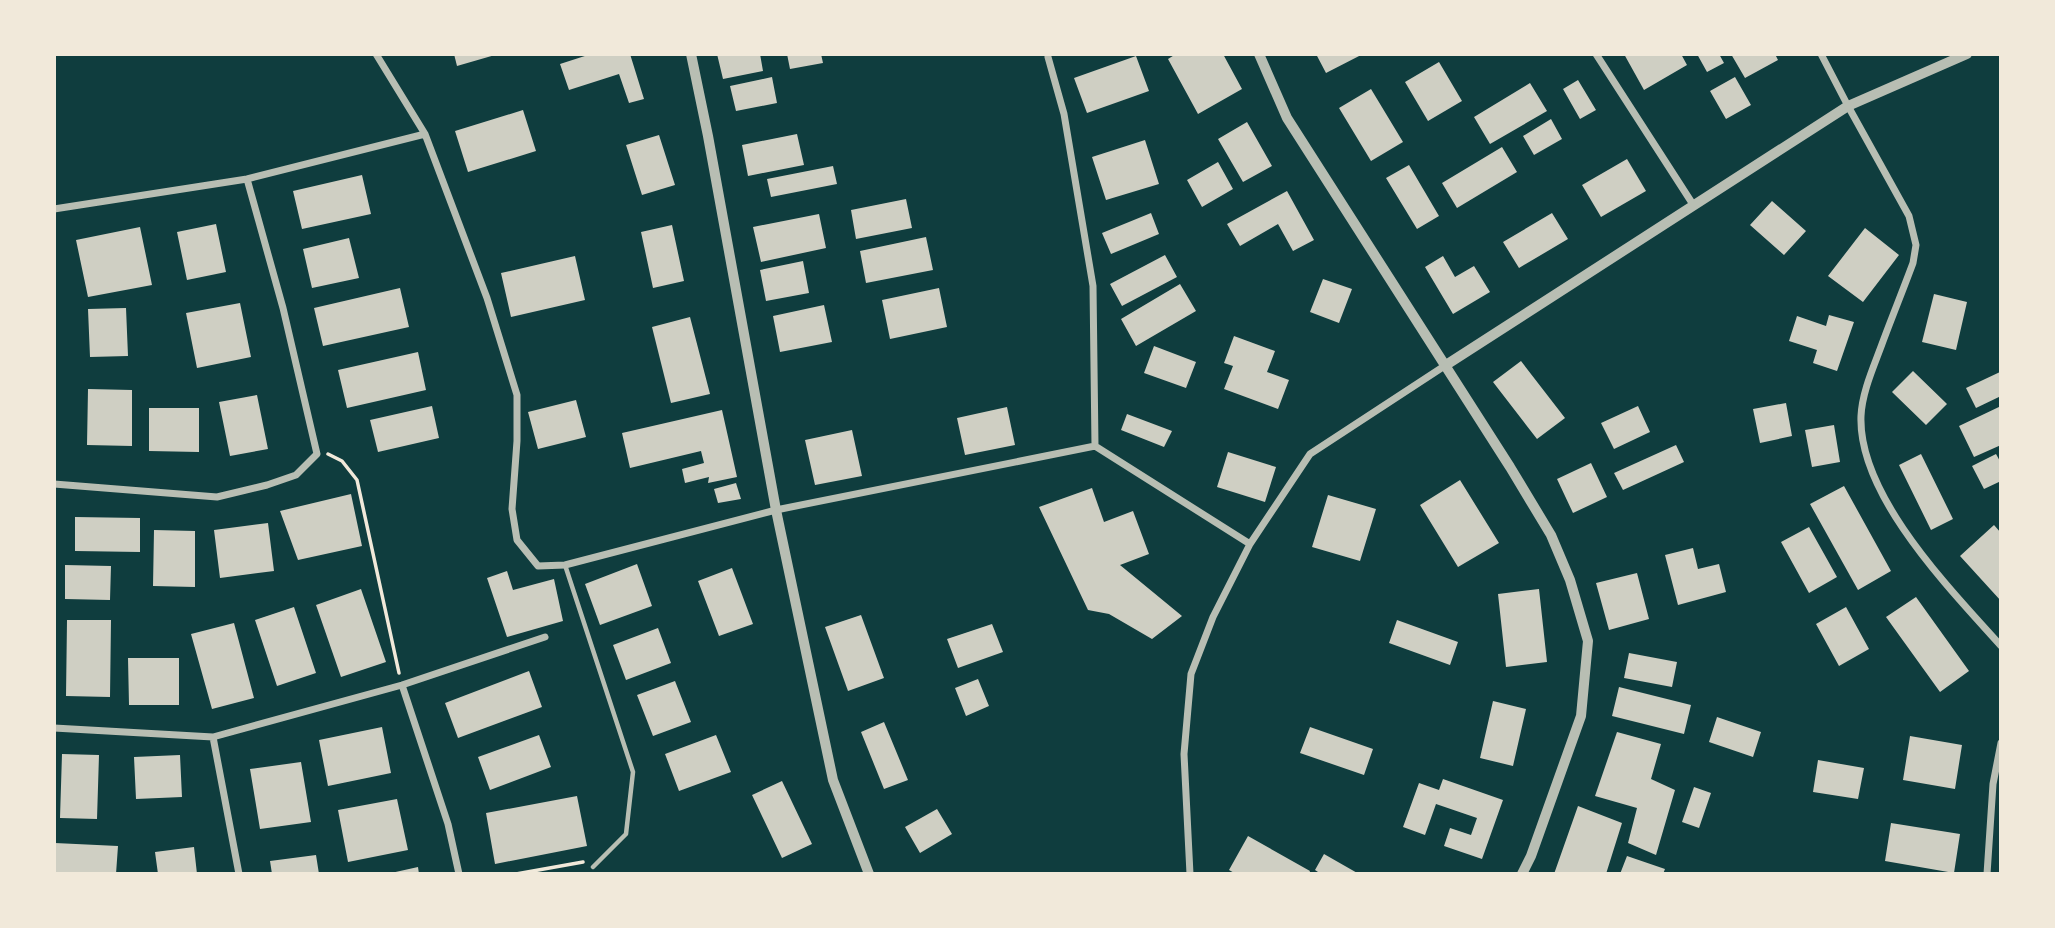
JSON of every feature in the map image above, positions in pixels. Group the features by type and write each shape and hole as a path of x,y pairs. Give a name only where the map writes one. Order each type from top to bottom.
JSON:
{"street":[{"path":"376,54 425,134 487,298 517,395 512,509 517,540 538,566 565,565 776,510 1095,446 1250,544"},
{"path":"691,54 776,510 833,780 869,874"},
{"path":"1259,54 1287,118 1446,365 1551,535 1570,580 1588,641 1581,716 1531,856 1522,874"},
{"path":"1596,54 1694,206"},
{"path":"1821,54 1909,216 1916,245 1913,263 1870,376 1861,416 1865,451 1885,500 1930,568 2001,646"},
{"path":"1190,874 1184,754 1191,674 1213,617 1250,544 1310,454 1847,106 1967,54"},
{"path":"1048,57 1064,114 1093,285 1095,446"},
{"path":"54,209 247,179 425,134"},
{"path":"54,484 217,497 296,475 317,454 284,308 247,179"},
{"path":"54,727 213,737 402,685 545,637"},
{"path":"402,685 448,824 459,874"},
{"path":"213,737 239,874"},
{"path":"1987,874 1993,784 2001,743"}],"lane":[{"path":"565,565 634,772 626,834 593,867"}],"path":[{"path":"316,449 342,461 357,480 402,685"},
{"path":"516,874 590,861 593,867"}],"building":[{"path":"454,54 495,54 495,55 457,66"},
{"path":"591,54 630,54 644,99 629,103 619,74 569,90 560,64"},
{"path":"717,54 760,54 763,71 723,79"},
{"path":"787,54 821,54 823,63 790,69"},
{"path":"1176,54 1223,54 1242,89 1198,114 1168,59"},
{"path":"1316,54 1363,54 1326,73"},
{"path":"1624,54 1681,54 1687,65 1644,90"},
{"path":"1697,54 1719,54 1724,63 1707,72"},
{"path":"1731,54 1775,54 1778,60 1745,78"},
{"path":"1136,56 1149,91 1087,113 1074,78"},
{"path":"1439,62 1462,101 1428,121 1405,82"},
{"path":"772,77 777,103 736,111 730,86"},
{"path":"1735,77 1751,105 1726,119 1710,91"},
{"path":"1578,80 1596,110 1580,119 1563,89"},
{"path":"1530,83 1547,111 1490,144 1474,117"},
{"path":"1371,89 1403,142 1371,161 1339,108"},
{"path":"523,110 536,151 468,172 455,131"},
{"path":"1551,119 1562,139 1534,155 1523,136"},
{"path":"1247,122 1272,166 1243,182 1218,139"},
{"path":"797,134 804,165 748,176 742,145"},
{"path":"659,135 675,185 642,195 626,145"},
{"path":"1145,140 1159,184 1106,200 1092,157"},
{"path":"1502,147 1517,172 1457,208 1442,183"},
{"path":"1627,159 1646,191 1601,217 1582,185"},
{"path":"1218,162 1233,189 1202,207 1187,180"},
{"path":"1409,165 1439,216 1417,229 1386,178"},
{"path":"833,166 837,184 771,197 767,179"},
{"path":"362,175 371,214 302,229 293,191"},
{"path":"1287,191 1314,240 1293,251 1278,224 1240,246 1227,224"},
{"path":"906,199 912,228 856,239 851,210"},
{"path":"1772,201 1806,231 1784,255 1750,225"},
{"path":"1151,213 1159,234 1111,254 1102,233"},
{"path":"1552,213 1568,239 1519,268 1503,242"},
{"path":"819,214 826,248 761,262 753,227"},
{"path":"216,224 226,272 187,280 177,232"},
{"path":"672,225 684,281 653,288 641,232"},
{"path":"140,227 152,285 88,297 76,240"},
{"path":"1865,228 1899,255 1863,302 1828,276"},
{"path":"926,237 933,270 866,283 860,251"},
{"path":"349,238 359,278 312,288 303,249"},
{"path":"1165,255 1177,277 1122,306 1110,284"},
{"path":"575,256 585,300 511,317 501,273"},
{"path":"1443,256 1455,277 1474,266 1490,292 1453,314 1425,267"},
{"path":"803,261 809,293 766,301 760,270"},
{"path":"1323,279 1352,289 1339,323 1310,312"},
{"path":"1180,284 1196,311 1136,346 1121,319"},
{"path":"400,288 409,327 323,346 314,308"},
{"path":"939,288 947,327 890,339 882,300"},
{"path":"1934,294 1967,302 1956,350 1922,342"},
{"path":"240,303 251,357 197,368 186,313"},
{"path":"824,305 832,342 780,352 773,316"},
{"path":"126,308 128,356 90,357 88,309"},
{"path":"1829,315 1854,322 1837,371 1813,363 1817,350 1789,341 1797,316 1826,326"},
{"path":"690,317 710,394 671,403 652,327"},
{"path":"1234,336 1275,351 1267,372 1289,380 1278,409 1224,389 1233,366 1224,363"},
{"path":"1154,346 1196,362 1186,388 1144,373"},
{"path":"418,352 426,390 347,408 338,370"},
{"path":"1521,361 1565,418 1537,439 1493,382"},
{"path":"1913,371 1947,404 1926,425 1892,392"},
{"path":"2000,372 2001,396 1976,408 1966,388"},
{"path":"88,389 132,390 132,446 87,445"},
{"path":"257,395 268,449 230,456 219,402"},
{"path":"576,400 586,437 538,449 528,412"},
{"path":"1786,403 1792,436 1760,443 1753,409"},
{"path":"432,406 439,438 378,452 370,420"},
{"path":"1638,406 1650,432 1614,449 1601,423"},
{"path":"2001,406 2001,445 1974,457 1959,426"},
{"path":"1007,407 1015,445 965,455 957,418"},
{"path":"149,408 199,408 199,452 149,451"},
{"path":"722,410 737,477 708,483 709,477 685,483 682,469 704,463 701,451 630,468 622,433"},
{"path":"1127,414 1172,431 1164,447 1121,430"},
{"path":"1834,425 1840,462 1812,467 1805,430"},
{"path":"852,430 862,476 815,485 805,440"},
{"path":"1676,445 1684,462 1623,490 1614,473"},
{"path":"1228,452 1276,467 1265,502 1217,487"},
{"path":"1921,454 1953,519 1931,530 1899,465"},
{"path":"1996,454 2001,463 2001,481 1984,489 1972,466"},
{"path":"1591,463 1607,497 1573,513 1557,479"},
{"path":"1460,480 1499,543 1458,567 1420,505"},
{"path":"736,483 741,499 718,503 714,489"},
{"path":"1844,486 1891,571 1858,590 1810,504"},
{"path":"1092,488 1104,522 1133,511 1149,554 1120,565 1182,616 1152,639 1109,614 1088,610 1039,507"},
{"path":"351,494 362,546 298,560 280,511"},
{"path":"1328,495 1376,509 1360,561 1312,547"},
{"path":"75,517 140,518 140,552 75,551"},
{"path":"268,523 274,571 220,578 214,530"},
{"path":"1994,525 2001,533 2001,601 1960,556"},
{"path":"1809,527 1837,577 1809,593 1781,542"},
{"path":"154,530 195,531 195,587 153,586"},
{"path":"1693,548 1698,569 1719,564 1726,592 1678,605 1665,555"},
{"path":"637,564 652,606 600,625 585,584"},
{"path":"65,565 111,566 110,600 65,599"},
{"path":"732,568 753,624 719,636 698,581"},
{"path":"507,571 513,590 554,579 563,621 507,637 487,578"},
{"path":"1637,573 1649,619 1609,630 1596,583"},
{"path":"361,589 386,662 341,677 316,605"},
{"path":"1539,589 1547,662 1506,667 1498,594"},
{"path":"1916,597 1969,671 1940,692 1886,617"},
{"path":"294,607 316,673 277,686 255,620"},
{"path":"1846,607 1869,649 1839,666 1816,624"},
{"path":"861,615 884,678 848,691 825,627"},
{"path":"67,620 111,620 110,697 66,696"},
{"path":"1397,620 1458,642 1450,665 1389,643"},
{"path":"234,623 254,698 212,709 191,634"},
{"path":"992,624 1003,652 958,668 947,639"},
{"path":"658,628 671,663 626,680 613,645"},
{"path":"1629,653 1677,662 1672,687 1624,678"},
{"path":"128,658 179,658 179,705 129,705"},
{"path":"529,671 542,707 458,738 445,703"},
{"path":"978,679 989,706 966,716 955,688"},
{"path":"675,681 691,722 653,736 637,695"},
{"path":"1619,687 1691,705 1684,734 1612,716"},
{"path":"1493,701 1526,709 1513,766 1480,758"},
{"path":"1717,717 1761,732 1753,757 1709,742"},
{"path":"884,722 908,780 884,789 861,732"},
{"path":"382,727 391,773 328,786 319,740"},
{"path":"1310,727 1373,749 1364,775 1300,753"},
{"path":"1617,732 1661,744 1651,779 1675,790 1656,855 1628,843 1637,808 1595,796"},
{"path":"539,735 551,767 490,790 478,757"},
{"path":"716,735 731,772 679,791 665,754"},
{"path":"1910,736 1962,745 1955,789 1903,780"},
{"path":"62,754 99,755 97,819 60,818"},
{"path":"180,755 182,797 136,799 134,757"},
{"path":"1818,760 1864,768 1858,799 1813,792"},
{"path":"301,762 311,822 260,829 250,769"},
{"path":"1443,779 1503,800 1482,859 1444,846 1450,828 1471,835 1477,818 1436,804 1425,835 1403,827 1419,783 1439,790"},
{"path":"782,781 812,844 782,858 752,795"},
{"path":"1694,787 1711,793 1699,828 1682,822"},
{"path":"577,796 587,846 495,864 486,813"},
{"path":"397,799 408,850 348,862 338,810"},
{"path":"1578,806 1622,823 1606,874 1554,874"},
{"path":"937,809 952,834 920,853 905,827"},
{"path":"1891,823 1960,834 1954,873 1885,861"},
{"path":"1248,836 1310,871 1309,874 1236,874 1229,870"},
{"path":"55,843 118,846 116,874 54,874"},
{"path":"194,847 197,874 158,874 155,852"},
{"path":"1324,854 1359,874 1321,874 1315,870"},
{"path":"316,855 319,874 272,874 270,861"},
{"path":"1627,856 1665,869 1663,874 1620,874"},
{"path":"418,867 419,874 391,874 391,873"}]}
